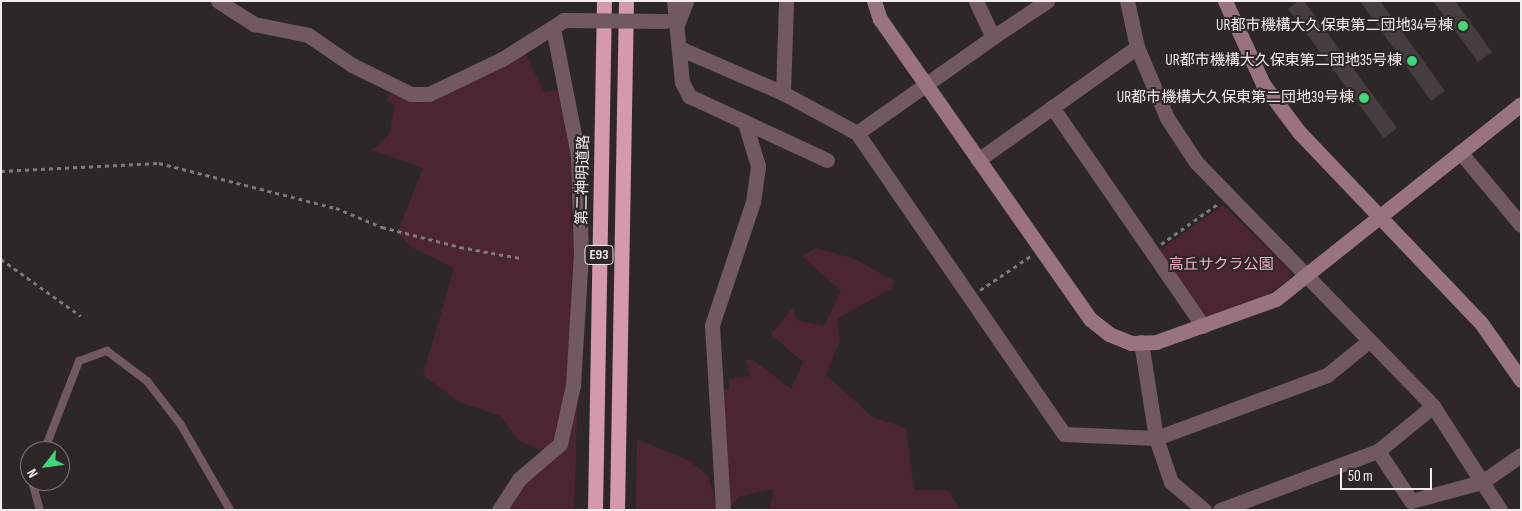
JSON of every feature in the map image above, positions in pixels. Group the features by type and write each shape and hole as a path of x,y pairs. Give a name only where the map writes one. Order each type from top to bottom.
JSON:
{"highway":[{"name":"第二神明道路","path":"595,510 604,1"},
{"name":"E93","path":"617,510 626,1"}],"street":[{"path":"218,1 254,24 308,35 352,65 411,94 429,94 558,24 671,22"},
{"path":"674,1 671,22 679,48 682,82 689,96 827,160"},
{"path":"671,22 686,1"},
{"path":"783,93 786,1"},
{"path":"874,1 880,19 1090,319 1109,334 1141,342 1156,342 1276,299 1521,104"},
{"path":"976,1 993,37"},
{"path":"857,133 993,37 1048,1"},
{"path":"1127,1 1137,47 1167,118 1196,162 1433,406 1500,510"},
{"path":"1225,1 1239,40 1268,91 1299,132 1381,215 1481,323 1521,380"},
{"path":"499,510 518,479 560,444 573,385 581,253 578,155 558,24"},
{"path":"978,160 1137,47"},
{"path":"679,48 783,93 857,133 1064,434 1156,438 1327,375 1369,341"},
{"path":"1052,107 1203,326"},
{"path":"723,510 712,325 753,202 758,166 745,123"},
{"path":"1460,152 1521,225"},
{"path":"1141,342 1156,438 1171,482 1204,510"},
{"path":"1220,510 1378,451 1433,406"},
{"path":"1378,451 1411,501 1482,482 1521,455"}],"lane":[{"path":"48,441 79,361 107,351 146,381 175,418 230,510"},
{"path":"35,491 40,510"}],"path":[{"path":"1,171 159,163 336,208 408,234 520,258"},
{"path":"1151,251 1229,196"},
{"path":"968,297 1041,249"},
{"path":"1,259 81,316"}],"green space":[{"path":"526,54 544,92 564,89 571,127 571,222 577,243 576,315 561,426 549,446 540,450 518,440 501,416 459,402 423,375 454,268 413,248 397,233 423,168 373,150 390,133 394,105 386,101 390,93 413,101"},
{"name":"高丘サクラ公園","path":"1223,205 1290,271 1290,278 1267,295 1208,318 1157,252"},
{"path":"816,248 855,259 894,281 892,288 837,319 840,340 826,375 874,418 906,428 914,490 948,490 960,510 769,510 774,489 740,496 731,506 726,500 721,390 729,389 729,379 750,376 746,360 753,360 791,389 803,362 771,334 793,308 796,320 824,326 841,291 802,256"},
{"path":"578,387 574,510 508,510 519,488 566,450"},
{"path":"637,439 690,461 708,476 718,510 636,510"}],"building":[{"path":"1298,1 1304,1 1397,128 1384,138 1288,9"},
{"name":"UR都市機構大久保東第二団地35号棟","path":"1360,1 1380,1 1445,91 1431,101"},
{"name":"UR都市機構大久保東第二団地34号棟","path":"1433,1 1455,1 1492,52 1478,62"}],"place":[{"name":"UR都市機構大久保東第二団地34号棟","path":"1463,26"},
{"name":"UR都市機構大久保東第二団地35号棟","path":"1412,61"},
{"name":"UR都市機構大久保東第二団地39号棟","path":"1364,98"}]}
